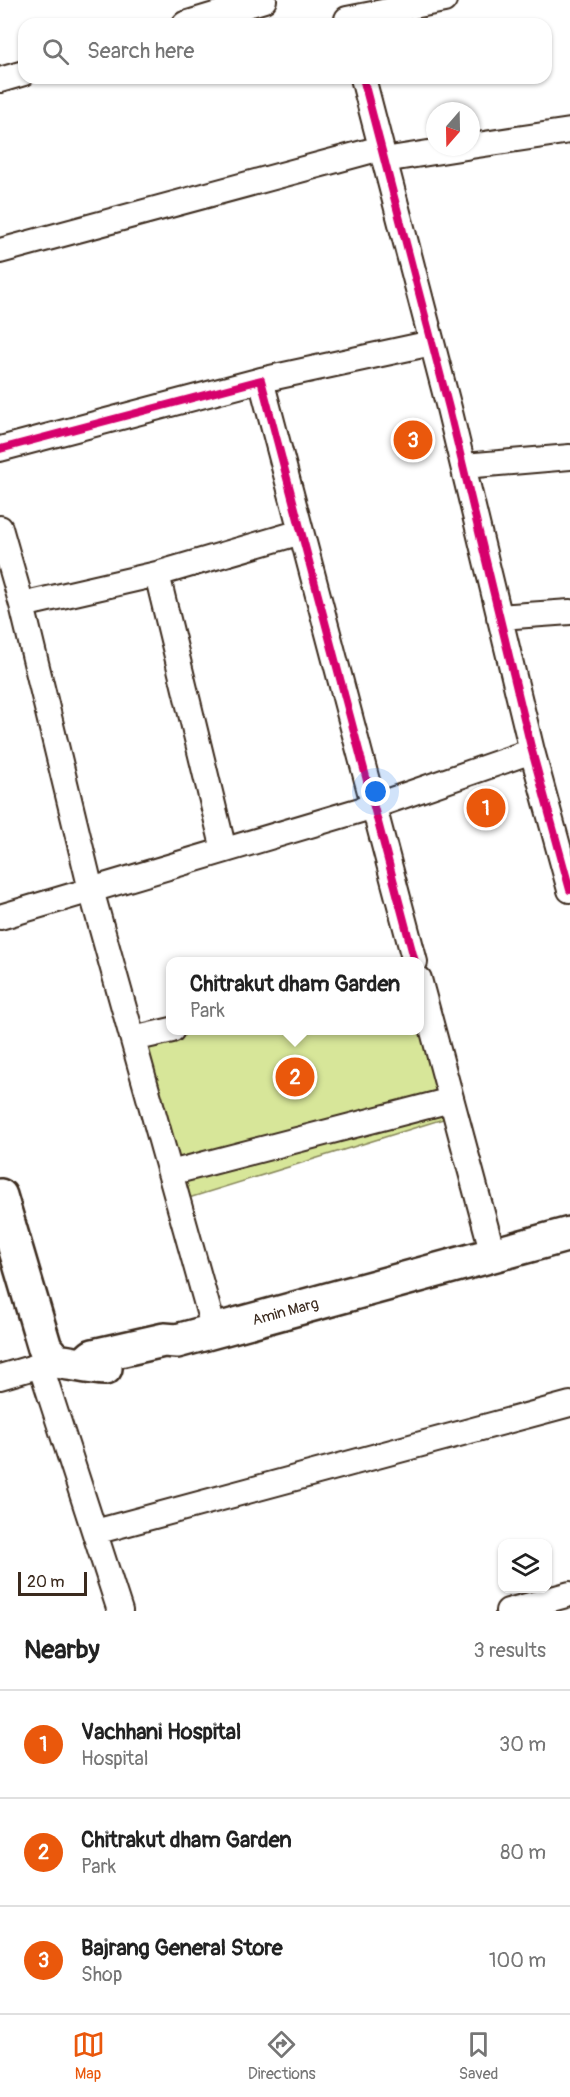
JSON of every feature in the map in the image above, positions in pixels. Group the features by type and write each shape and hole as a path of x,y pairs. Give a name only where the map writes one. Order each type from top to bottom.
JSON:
{"main road":[{"path":"0,1196 45,1348 60,1363"},
{"name":"Amin Marg","path":"60,1363 98,1369 169,1352 177,1341 214,1330 570,1234"}],"street":[{"path":"205,18 264,0"},
{"path":"346,14 444,0"},
{"path":"0,80 18,75"},
{"path":"365,84 464,466 532,751 570,890"},
{"path":"480,145 570,130"},
{"path":"0,251 383,154 426,150"},
{"path":"0,449 261,380 432,343"},
{"path":"261,380 414,957"},
{"path":"464,466 570,457"},
{"path":"0,528 22,604 91,890 214,1330"},
{"path":"22,604 157,574 301,532"},
{"path":"157,574 224,850"},
{"path":"499,617 570,612"},
{"path":"0,917 374,806 532,751"},
{"path":"424,994 493,1254"},
{"path":"133,1039 166,1031"},
{"path":"171,1173 452,1100"},
{"path":"0,1377 60,1363 95,1532 120,1611"},
{"path":"95,1532 570,1404"},
{"path":"508,1611 533,1608 570,1594"}],"green space":[{"path":"424,994 456,1115 179,1201 133,1039 166,1031 166,1035 424,1035"}],"cycle path":[{"path":"365,84 449,408 532,751 570,890"},
{"path":"0,449 261,380 414,957"}],"place":[{"name":"Bajrang General Store","path":"413,440"},
{"name":"Vachhani Hospital","path":"486,808"},
{"name":"Chitrakut dham Garden","path":"295,1077"}]}
